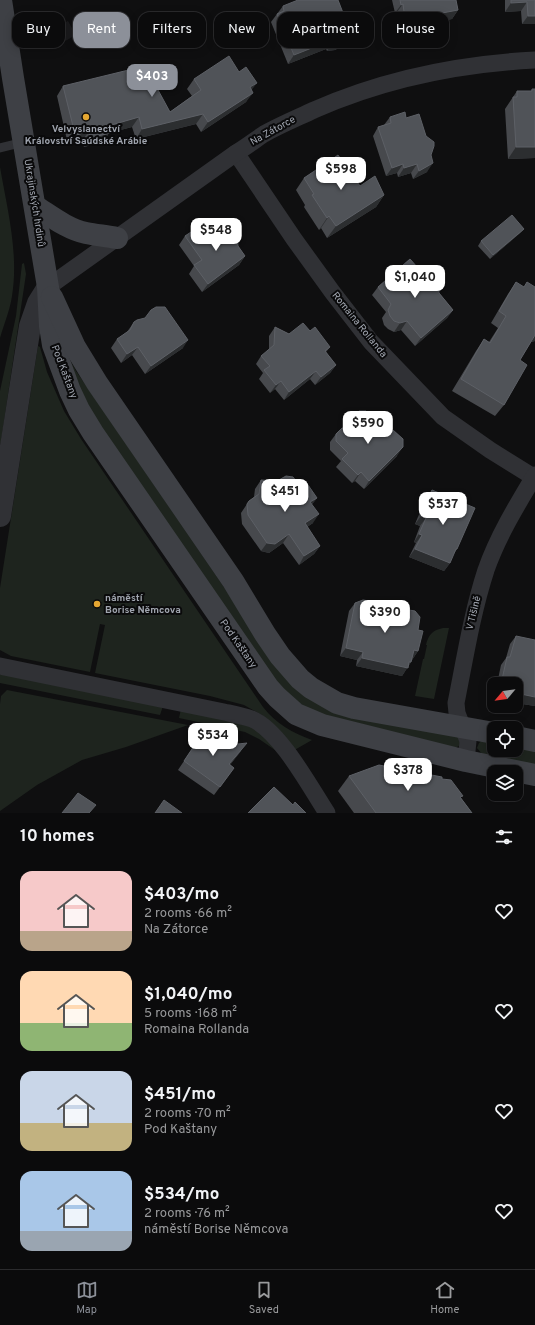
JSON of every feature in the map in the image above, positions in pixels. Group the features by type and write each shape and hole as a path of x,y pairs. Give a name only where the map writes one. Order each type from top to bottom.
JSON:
{"main road":[{"name":"Ukrajinských hrdinů","path":"1,0 48,287"},
{"path":"35,206 76,230 117,238"},
{"name":"Pod Kaštany","path":"48,287 75,347 97,383 233,581 265,634 289,668 311,688 336,703 354,708 487,731"},
{"name":"Pod Kaštany","path":"48,287 52,345 79,410 93,433 268,687 277,697 296,714 322,725 466,761 535,775"},
{"path":"523,738 535,741"}],"street":[{"name":"Na Zátorce","path":"48,287 236,153 265,134 302,116 338,100 378,86 438,71 474,65 535,60"},
{"name":"Romaina Rollanda","path":"236,153 294,239 371,342 443,417 490,450 534,477"},
{"path":"0,516 30,326 38,303 48,287"},
{"name":"V Tišině","path":"466,761 468,741 457,713 456,703 473,616 487,569 497,544 534,477"},
{"path":"0,666 251,719 259,723 274,736 289,755 327,813"}],"lane":[{"path":"0,148 24,142"}],"shaded area":[{"path":"68,21 73,30 73,37 65,41 65,23"},
{"path":"0,167 9,214 13,247 14,280 11,301 0,338"},
{"path":"24,263 26,274 0,448 0,391 16,316 22,264"},
{"name":"náměstí Borise Němcova","path":"38,346 40,347 47,372 64,411 81,439 263,707 279,723 312,740 291,752 271,724 262,715 244,705 210,696 95,673 105,625 100,624 90,672 11,656 0,650 0,588"},
{"path":"63,348 76,371 269,653 291,680 457,734 461,739 459,746 453,749 328,720 279,691 95,424"},
{"path":"449,628 434,699 415,696 428,638 436,630"},
{"path":"5,674 163,706 160,715 0,683 0,675"},
{"path":"7,690 188,725 126,747 82,760 37,785 0,811 0,704 1,696"},
{"path":"181,709 240,721 257,729 278,750 275,750 259,739 245,732 179,718"},
{"path":"484,739 487,740 487,755 482,754 477,748 479,743"},
{"path":"523,747 535,750 535,765 496,757 523,757"}],"building":[{"path":"298,0 338,0 343,12 282,12 284,11 283,6"},
{"path":"400,0 456,0 458,10 447,12 404,12 403,4 401,5"},
{"path":"511,0 535,0 535,16 528,16 527,2 511,3"},
{"path":"291,48 312,48 294,55"},
{"path":"229,56 239,72 246,67 257,83 250,87 253,93 208,122 203,114 142,129 139,117 108,126 110,133 90,138 89,131 77,135 76,130 74,130 63,86 145,66 170,112 201,90 194,79"},
{"path":"532,89 535,89 535,147 516,147 513,97 517,97 517,91 532,91"},
{"path":"405,112 406,118 419,114 426,136 434,142 431,155 433,163 419,171 417,164 404,168 403,164 392,168 378,127 391,123 390,117"},
{"path":"338,155 360,186 375,176 384,195 336,226 329,216 327,218 312,195 314,194 304,178 316,170 320,165 328,162"},
{"path":"512,215 524,229 493,255 481,241"},
{"path":"232,225 237,235 238,246 245,256 208,284 194,265 202,260 185,236 197,228 207,241"},
{"path":"410,259 425,276 433,278 437,282 439,293 453,310 421,338 407,321 400,323 394,321 388,310 391,304 378,287"},
{"path":"516,282 524,287 527,282 535,287 535,335 520,360 527,365 504,405 461,379 484,339 490,343 506,316 499,311"},
{"path":"156,307 165,307 188,340 151,366 138,347 127,354 117,339 130,330 134,322 145,318 151,310"},
{"path":"303,323 310,331 315,327 330,347 325,351 336,365 321,377 316,371 289,392 281,381 276,385 264,370 270,366 261,356 274,345 275,327 289,334"},
{"path":"359,411 366,411 389,434 393,430 403,439 403,447 369,481 361,472 358,475 342,459 348,453 336,441 336,434 342,428 354,429 354,416"},
{"path":"286,476 293,477 300,486 306,482 317,498 310,502 319,514 305,523 320,546 304,556 289,534 275,544 267,543 248,515 247,504 259,494 261,480 277,481"},
{"path":"432,490 475,508 450,563 415,549 422,535 419,534 426,518 421,516"},
{"path":"363,600 369,601 374,607 403,612 409,610 415,611 420,617 418,630 423,631 418,651 414,650 408,668 362,658 363,652 346,648 355,603"},
{"path":"516,636 535,640 535,697 523,694 523,677 503,677 507,657 510,657"},
{"path":"206,728 229,745 247,743 229,764 234,768 220,787 184,761"},
{"path":"379,765 451,780 463,796 460,797 472,813 376,813 349,776"},
{"path":"274,787 293,805 295,802 306,813 248,813"},
{"path":"78,793 96,805 89,813 62,813"},
{"path":"164,800 182,813 155,813"}],"place":[{"name":"Velvyslanectví Království Saúdské Arábie","path":"86,117"},
{"name":"náměstí Borise Němcova","path":"97,604"}]}
